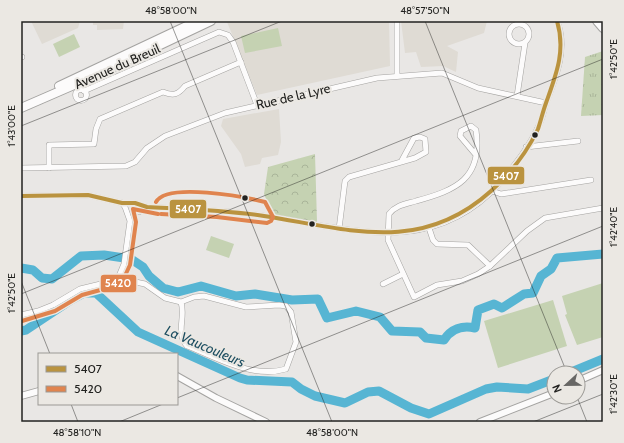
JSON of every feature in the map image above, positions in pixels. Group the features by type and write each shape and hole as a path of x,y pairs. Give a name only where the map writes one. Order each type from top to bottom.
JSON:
{"main road":[{"name":"Avenue du Breuil","path":"21,108 97,76 211,21"},
{"path":"597,21 603,28"},
{"name":"Avenue du Breuil","path":"21,102 83,75 193,22"}],"street":[{"path":"396,21 397,76"},
{"path":"21,196 88,195 122,203 131,202 147,207 252,215 339,228 389,232 402,233 429,228 462,216 492,191 511,170 526,147 537,129 556,77 561,52 561,33 557,21"},
{"path":"517,96 525,43 530,35 524,24 514,25 509,34 511,41 518,44 525,43"},
{"path":"84,91 220,32 228,35 241,62 257,105"},
{"path":"21,168 49,168 49,145 94,144 98,122 100,119 163,92 171,96 179,94 185,86 241,62"},
{"name":"Rue de la Lyre","path":"49,168 118,167 136,162 155,142 192,125 225,113 334,87 397,76 442,73 478,88 546,103"},
{"path":"476,155 460,136 461,130 466,127 471,126 476,130 477,142 476,155 467,176 456,187 445,193 393,209 389,214 388,240 414,297 437,285 462,282 478,274 490,266 527,231 545,218 603,208"},
{"path":"339,228 345,181 349,177 415,158 426,152 425,139 420,137 414,138 401,162"},
{"path":"526,147 578,141"},
{"path":"492,191 501,194 591,180"},
{"path":"126,208 131,202"},
{"path":"21,315 38,311 53,305 80,289 113,281 119,276 124,264 130,221 126,208 122,203"},
{"path":"137,214 138,204"},
{"path":"130,221 147,207"},
{"path":"128,215 137,214"},
{"path":"429,228 433,240 437,244 468,245 490,266"},
{"path":"382,284 403,274"},
{"path":"119,276 126,280 145,284 165,298 181,302 194,297 204,296 246,308 279,305 286,306 292,312 296,342 286,369 279,371 246,370 187,346 182,340 180,333 183,308 181,302"},
{"path":"586,378 603,370"},
{"path":"178,377 216,398 266,422"},
{"path":"21,396 38,391"},
{"path":"480,422 546,396"}],"shaded area":[{"path":"31,21 80,21 78,28 42,44"},
{"path":"93,21 124,21 123,29 97,30 97,25 93,25"},
{"path":"389,21 390,66 257,95 227,22"},
{"path":"401,21 487,21 484,33 447,46 458,52 456,72 443,66 421,67 416,52 405,53"},
{"path":"279,109 281,142 278,155 262,158 260,164 245,167 241,154 221,126 223,119"}],"green space":[{"path":"278,28 282,46 245,53 241,36"},
{"path":"74,34 80,47 59,57 53,44"},
{"path":"603,51 603,115 581,116 585,57"},
{"path":"315,154 317,222 273,216 264,194 268,167"},
{"path":"211,236 234,244 229,258 206,250"},
{"path":"603,283 603,337 577,345 565,315 567,314 562,296"},
{"path":"553,300 567,346 498,368 484,321"}],"waterway":[{"name":"La Vaucouleurs","path":"21,268 33,270 42,278 52,279 81,256 104,255 131,259 143,267 149,276 163,288 178,292 201,286 236,296 255,294 292,300 318,299 327,318 356,311 380,317 392,331 420,332 426,338 444,340 450,333 457,329 466,327 475,328 478,310 494,304 502,308 524,294 533,293 541,276 551,269 557,258 603,254"},
{"name":"La Vaucouleurs","path":"21,331 26,330 84,293 96,293 138,332 240,378 247,380 292,382 301,389 315,396 345,403 368,392 379,391 411,408 429,414 486,389 497,387 528,389 546,382"},
{"name":"La Vaucouleurs","path":"586,366 603,359"}],"transit line":[{"name":"5407","path":"21,196 88,195 122,203 135,203 147,207 235,212 354,231 382,232 410,230 437,224 464,211 491,191 511,170 529,146 538,129 559,63 560,32 557,21"},
{"name":"5420","path":"156,202 163,196 175,193 190,192 241,197 265,202 273,217 271,221 267,223 217,217 161,214"},
{"name":"5420","path":"22,321 55,311 82,295 115,286 123,280 130,265 136,222 133,209 158,214"}]}
